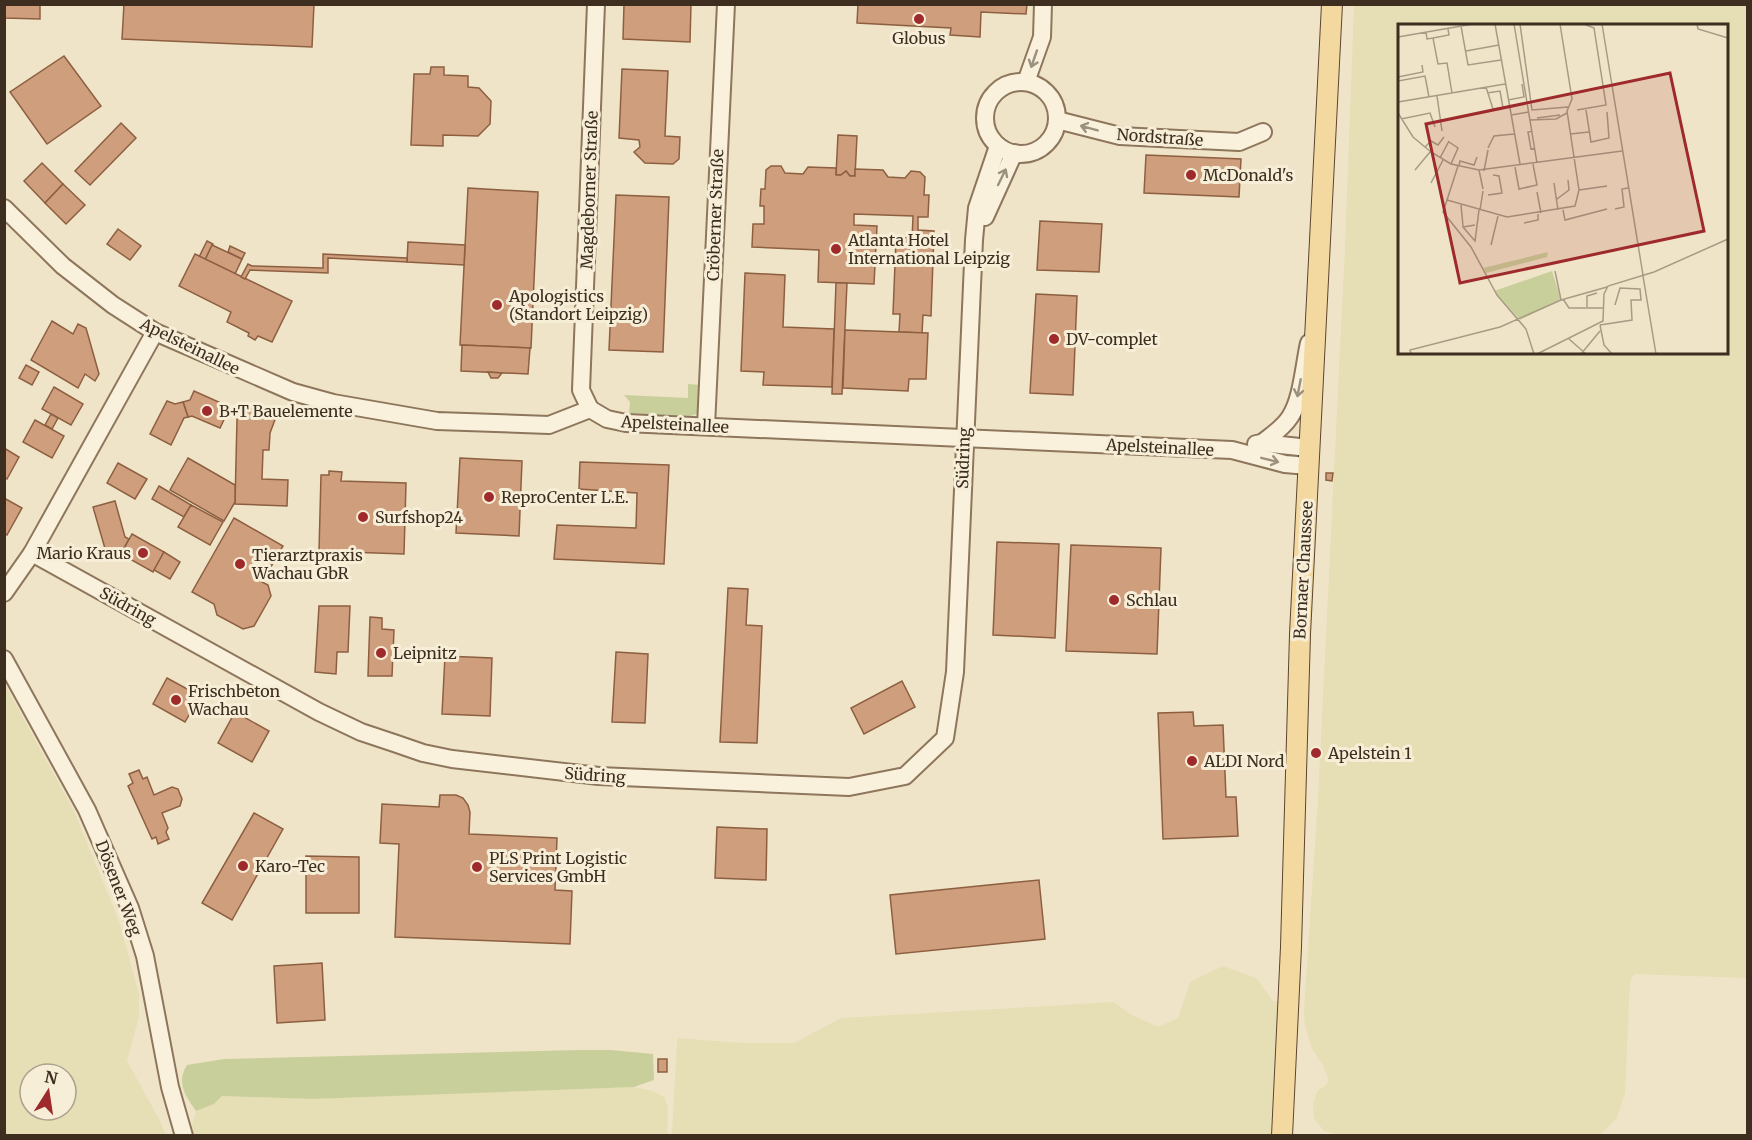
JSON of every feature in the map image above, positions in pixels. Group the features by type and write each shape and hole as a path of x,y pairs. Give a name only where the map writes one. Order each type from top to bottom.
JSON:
{"main road":[{"name":"Bornaer Chaussee","path":"1282,1136 1291,947 1299,645 1332,4"}],"street":[{"name":"Magdeborner Straße","path":"590,409 581,390 596,4"},
{"name":"Cröberner Straße","path":"706,426 726,4"},
{"path":"1026,82 1042,37 1043,4"},
{"path":"1017,82 1026,82 1037,85 1050,96 1057,111 1057,120 1054,133 1042,147 1024,154 1014,153 998,146 991,138 986,129 986,106 999,88 1017,82"},
{"name":"Nordstraße","path":"1057,120 1120,136 1239,142 1263,132"},
{"name":"Südring","path":"32,552 319,712 361,732 423,753 495,765 599,776 849,787 905,776 945,738 955,672 974,240 977,208 998,146"},
{"name":"Südring","path":"974,240 1014,153"},
{"name":"Apelsteinallee","path":"4,208 63,266 113,305 155,332 293,392 333,403 437,421 549,425 590,409 607,419 626,423 1232,450 1285,464 1309,457"},
{"name":"Apelsteinallee","path":"1232,450 1262,443 1290,418 1295,407 1318,310"},
{"path":"4,593 32,552 155,332"},
{"name":"Apelsteinallee","path":"1262,443 1309,457"},
{"name":"Dösener Weg","path":"4,659 87,810 130,908 145,956 170,1087 184,1136"}],"shaded area":[{"path":"1354,5 1747,5 1747,978 1635,974 1630,981 1625,1093 1617,1118 1600,1135 1340,1135 1324,1131 1314,1118 1313,1103 1318,1090 1329,1080 1323,1065 1312,1049 1305,1025 1304,1010 1318,799 1345,248"},
{"path":"5,685 74,811 119,921 139,994 139,1017 127,1061 166,1135 5,1135"},
{"path":"1223,966 1256,978 1273,1001 1288,1002 1282,1135 672,1136 677,1038 743,1043 794,1043 841,1018 1114,1002 1130,1014 1158,1027 1178,1018 1190,982"},
{"path":"634,1087 653,1091 664,1097 668,1107 667,1136 194,1136 192,1125 196,1111 214,1104 222,1096 312,1099"}],"green space":[{"path":"688,384 701,385 697,414 686,417 629,414 630,402 624,395 688,398"},
{"path":"577,1050 653,1054 654,1080 634,1087 312,1099 222,1096 214,1104 196,1111 185,1094 182,1083 187,1065 224,1059"}],"building":[{"path":"4,4 40,4 40,19 4,18"},
{"path":"124,4 314,4 312,47 122,39"},
{"path":"624,4 691,4 690,42 623,39"},
{"name":"Globus","path":"858,4 1027,4 1026,14 981,12 980,37 950,35 951,28 857,23"},
{"path":"64,56 101,106 47,144 10,92"},
{"path":"431,67 444,67 444,75 468,76 468,87 479,88 491,101 490,124 478,136 443,135 443,146 411,145 414,74 430,74"},
{"path":"622,69 668,71 665,136 680,137 679,159 673,164 645,163 634,152 640,147 639,140 619,138"},
{"path":"121,123 136,138 90,185 75,171"},
{"path":"838,135 857,136 855,176 850,176 846,171 841,175 836,175"},
{"path":"1146,155 1241,159 1239,197 1144,193"},
{"path":"42,163 63,184 45,203 24,181"},
{"name":"Atlanta Hotel International Leipzig","path":"771,166 781,166 785,173 803,174 808,167 836,168 836,175 841,175 846,171 850,176 855,176 855,169 883,170 888,177 905,178 911,171 920,172 925,177 924,195 929,195 928,217 918,217 918,230 934,231 931,316 923,315 922,333 899,332 900,314 893,314 896,239 910,237 912,240 913,216 854,214 854,225 877,226 874,284 818,282 819,250 752,247 753,224 764,224 764,206 760,206 761,189 765,189 766,170"},
{"path":"63,184 85,205 66,224 45,203"},
{"name":"Apologistics (Standort Leipzig)","path":"468,188 538,192 531,348 460,345"},
{"path":"616,195 669,197 663,352 609,350"},
{"path":"1040,221 1102,224 1099,272 1037,270"},
{"path":"118,229 141,246 130,260 107,244"},
{"path":"207,241 213,244 205,260 199,257"},
{"path":"408,242 465,245 464,265 407,262"},
{"path":"212,245 242,259 235,274 205,260"},
{"path":"230,246 245,253 242,259 228,252"},
{"path":"195,254 292,301 272,342 258,336 255,340 248,336 249,333 227,322 231,312 179,286"},
{"path":"323,254 407,258 407,262 328,258 328,273 250,270 245,279 241,277 248,264 323,268"},
{"path":"745,273 785,275 783,327 834,329 832,387 763,385 764,372 741,371"},
{"path":"836,283 847,283 842,394 832,394"},
{"name":"DV-complet","path":"1036,294 1077,296 1073,395 1030,393"},
{"path":"52,321 73,334 78,324 86,328 99,374 95,381 85,374 78,388 31,360"},
{"path":"845,330 928,333 926,379 909,379 908,391 843,388"},
{"path":"462,345 530,348 528,374 461,371"},
{"path":"26,365 39,372 32,385 19,378"},
{"path":"488,372 502,373 498,378 491,378"},
{"path":"54,387 83,404 71,425 42,409"},
{"name":"B+T Bauelemente","path":"194,391 230,407 220,428 192,416 188,417 183,402 190,400"},
{"path":"167,401 175,404 183,402 188,417 184,418 171,445 150,434"},
{"path":"246,407 276,417 270,433 269,450 263,450 262,479 288,480 287,506 235,504 237,419 245,419"},
{"path":"51,414 58,418 52,429 45,425"},
{"path":"35,420 64,436 52,458 23,442"},
{"path":"4,448 19,457 7,479 4,477"},
{"path":"188,458 235,485 235,502 224,521 170,490"},
{"name":"ReproCenter L.E.","path":"460,458 522,461 519,536 456,533"},
{"path":"580,462 669,465 664,564 554,559 557,525 636,528 637,493 579,489"},
{"path":"118,463 147,479 135,499 107,483"},
{"name":"Surfshop24","path":"329,471 342,472 341,481 406,483 404,554 319,551 321,475 329,475"},
{"path":"1326,473 1333,473 1332,481 1326,480"},
{"path":"159,486 191,505 184,517 152,499"},
{"path":"4,498 22,508 7,535 4,533"},
{"path":"115,501 125,537 129,539 118,559 106,552 93,507"},
{"path":"191,505 223,522 210,545 178,527"},
{"name":"Tierarztpraxis Wachau GbR","path":"234,518 283,546 262,582 268,585 271,596 254,626 243,629 217,615 214,604 192,592"},
{"name":"Mario Kraus","path":"132,534 164,552 153,572 121,554"},
{"path":"997,542 1059,544 1055,638 993,635"},
{"name":"Schlau","path":"1071,545 1161,548 1157,654 1066,651"},
{"path":"164,552 180,562 170,579 154,570"},
{"path":"728,588 748,589 746,625 762,626 757,743 720,742"},
{"path":"319,606 350,606 348,652 337,652 336,674 315,672"},
{"name":"Leipnitz","path":"370,617 382,618 382,629 394,630 392,676 368,676"},
{"path":"616,652 648,654 645,723 612,722"},
{"path":"445,656 492,658 490,716 442,714"},
{"name":"Frischbeton Wachau","path":"167,678 200,696 185,722 153,704"},
{"path":"902,681 915,707 864,734 851,708"},
{"path":"235,712 269,731 252,762 218,743"},
{"name":"ALDI Nord","path":"1193,712 1194,726 1223,725 1226,797 1236,797 1238,836 1163,839 1158,713"},
{"path":"139,770 143,779 147,777 154,795 172,787 178,789 182,799 180,806 162,813 168,828 166,832 169,839 158,844 156,837 152,839 128,786 133,783 129,774"},
{"name":"PLS Print Logistic Services GmbH","path":"440,795 456,795 463,798 470,812 469,834 557,838 555,890 572,891 570,944 395,937 399,844 380,843 382,804 439,807"},
{"name":"Karo-Tec","path":"254,813 283,829 232,920 202,903"},
{"path":"717,827 767,829 766,880 715,878"},
{"path":"306,856 359,857 359,913 306,913"},
{"path":"1039,880 1045,939 896,954 890,895"},
{"path":"322,963 325,1020 277,1023 274,966"},
{"path":"658,1059 667,1059 667,1072 658,1072"}],"place":[{"name":"Globus","path":"919,19"},
{"name":"McDonald's","path":"1191,175"},
{"name":"Atlanta Hotel International Leipzig","path":"836,249"},
{"name":"Apologistics (Standort Leipzig)","path":"497,305"},
{"name":"DV-complet","path":"1054,339"},
{"name":"B+T Bauelemente","path":"207,411"},
{"name":"ReproCenter L.E.","path":"489,497"},
{"name":"Surfshop24","path":"363,517"},
{"name":"Mario Kraus","path":"143,553"},
{"name":"Tierarztpraxis Wachau GbR","path":"240,564"},
{"name":"Schlau","path":"1114,600"},
{"name":"Leipnitz","path":"381,653"},
{"name":"Frischbeton Wachau","path":"176,700"},
{"name":"Apelstein 1","path":"1316,753"},
{"name":"ALDI Nord","path":"1192,761"},
{"name":"Karo-Tec","path":"243,866"},
{"name":"PLS Print Logistic Services GmbH","path":"477,867"}]}
